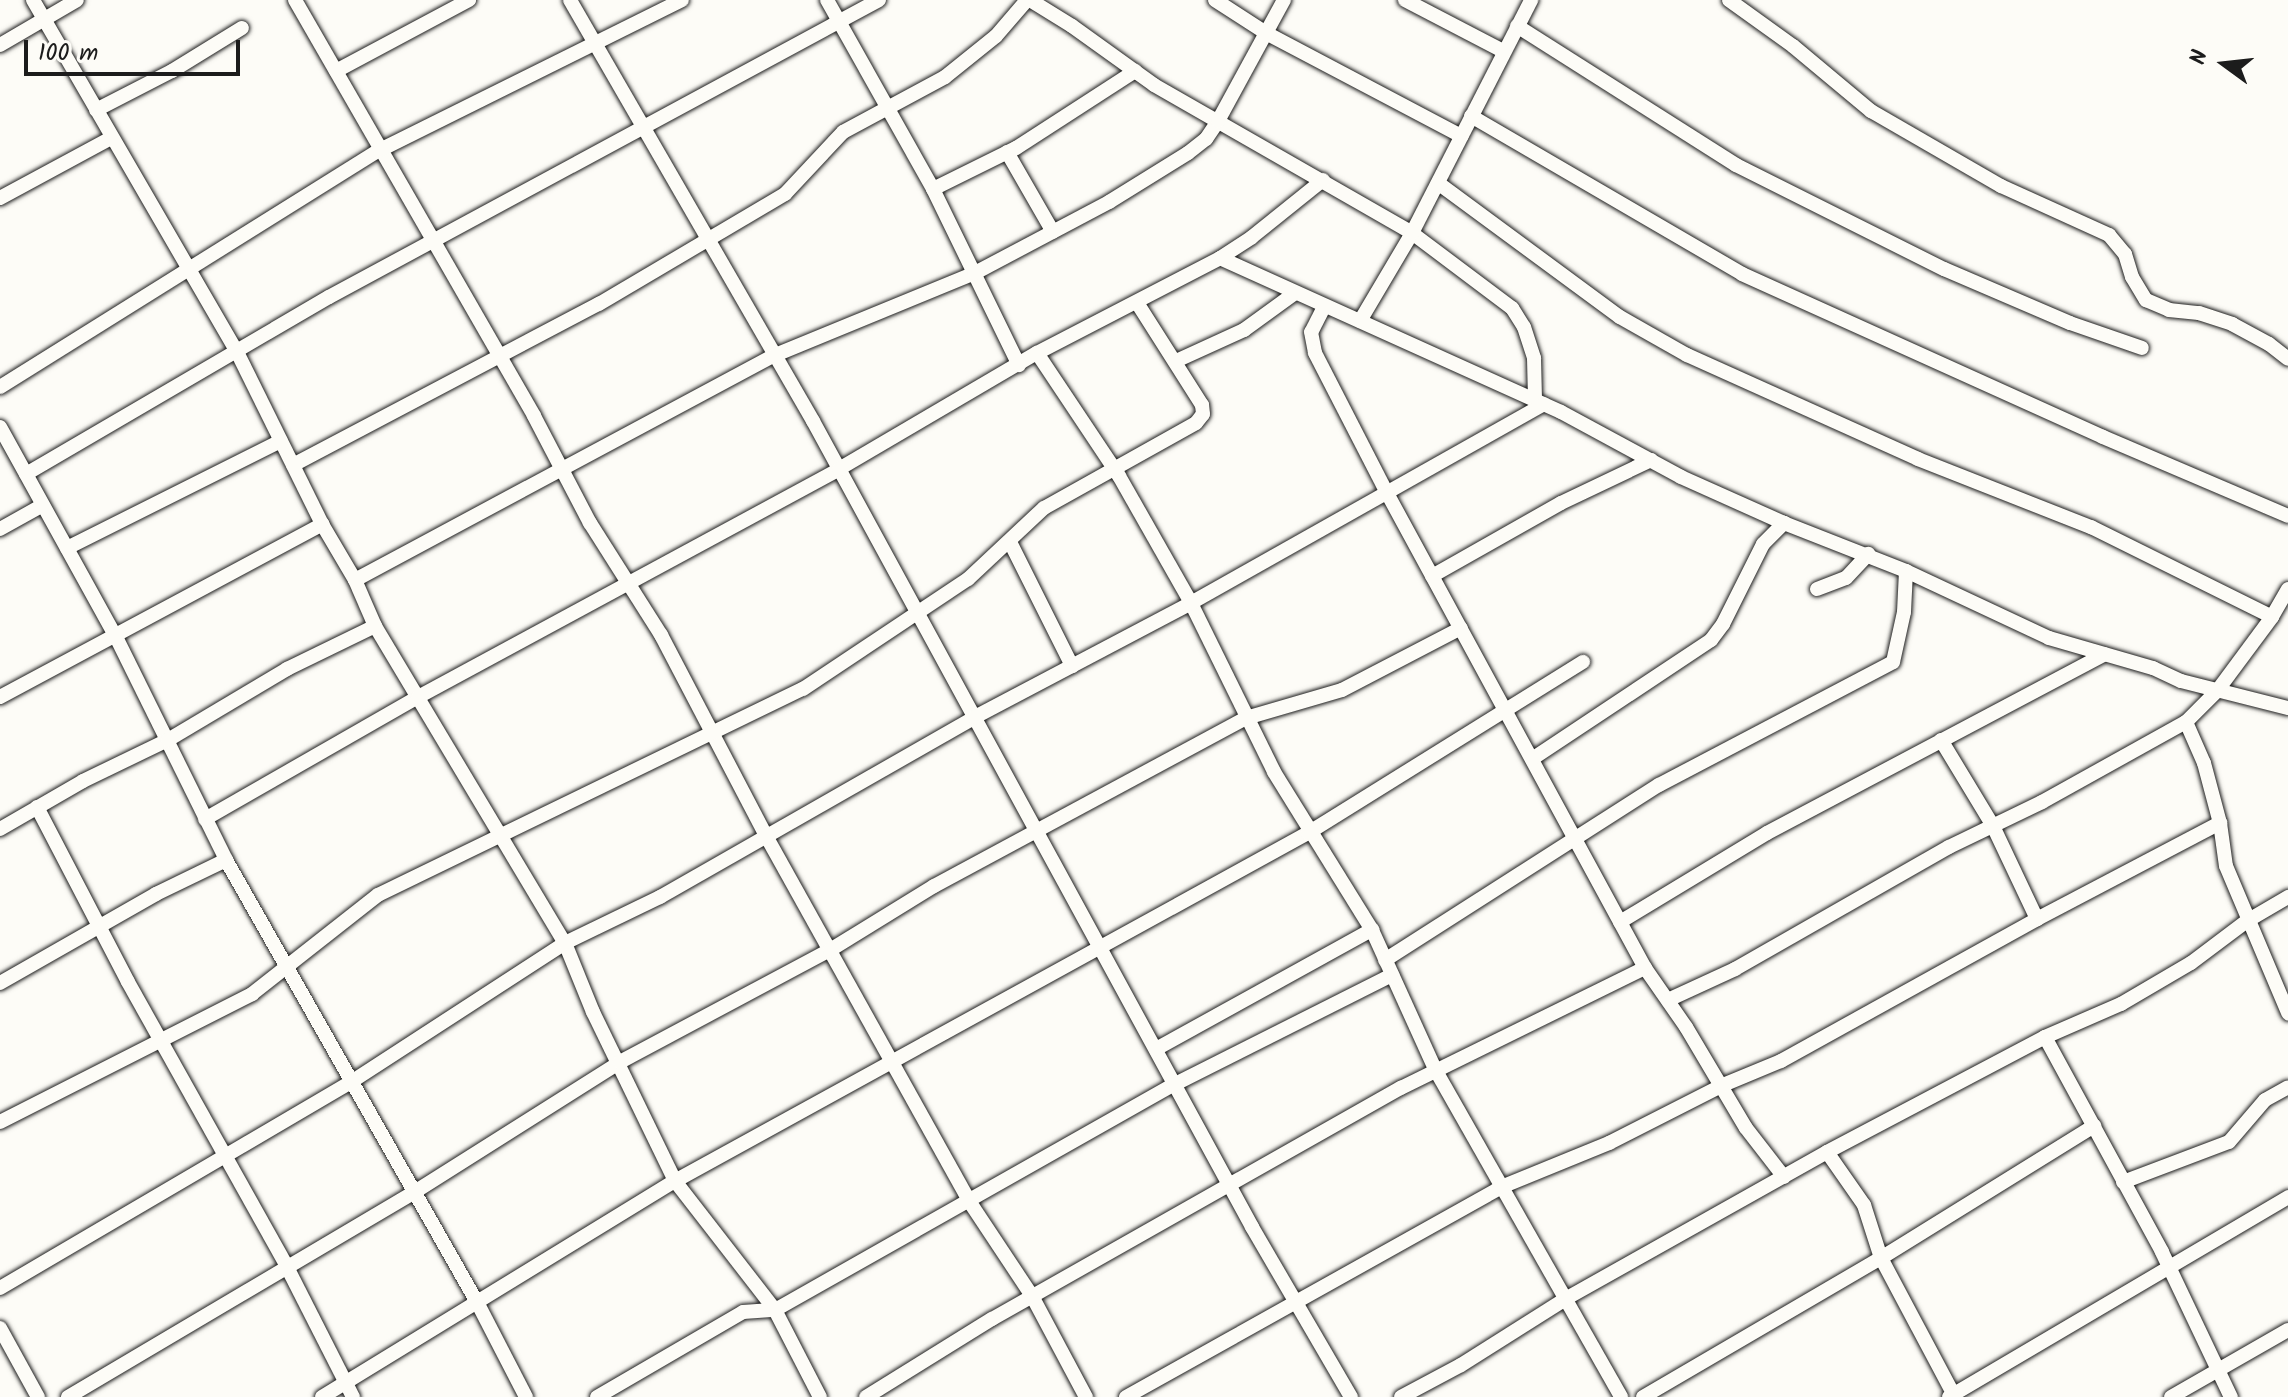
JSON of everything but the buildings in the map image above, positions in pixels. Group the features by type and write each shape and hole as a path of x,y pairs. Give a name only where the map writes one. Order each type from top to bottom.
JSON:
{"street":[{"path":"33,0 236,350 322,524 355,580 375,626 565,943 593,1012 620,1062 675,1181 775,1310 820,1397"},
{"path":"0,45 77,0"},
{"path":"295,0 500,355 590,523 661,635 711,734 892,1063 969,1201 1032,1296 1086,1397"},
{"path":"336,71 469,0"},
{"path":"570,0 839,469 1230,1186 1351,1397"},
{"path":"0,387 380,150 682,0"},
{"path":"827,0 933,189 1019,365"},
{"path":"26,474 236,350 641,125 879,0"},
{"path":"293,465 709,242 785,194 843,132 945,77 996,36 1028,0 1135,71 1412,233 1512,308 1524,327 1534,358 1539,402"},
{"path":"1215,0 1266,33 1461,136"},
{"path":"355,580 562,466 775,355 975,273 1053,232 1188,153 1206,139 1218,121 1284,0"},
{"path":"1405,0 1503,51"},
{"path":"1360,321 1412,233 1531,0"},
{"path":"1729,0 1793,46 1871,111 2001,186 2109,235 2125,254 2132,277 2146,300 2169,310 2199,313 2232,324 2269,344 2288,359"},
{"path":"1517,26 1736,165 1944,269 2070,323 2142,348"},
{"path":"96,110 172,71 242,28"},
{"path":"933,189 1007,152 1135,71"},
{"path":"1471,116 1742,274 2089,431 2288,516"},
{"path":"0,198 111,138"},
{"path":"1007,152 1053,232"},
{"path":"205,819 418,697 839,469 1037,353 1138,304 1220,258 1252,237 1323,180"},
{"path":"1438,183 1620,317 1687,355 1918,459 2091,527 2272,617"},
{"path":"1220,258 1539,402 1651,460 1784,523 1868,554 2037,633 2217,691 2288,708"},
{"path":"1176,361 1244,330 1295,293"},
{"path":"0,1122 252,994 378,895 504,837 663,755 803,689 968,579 1044,508 1196,423 1203,414 1202,405 1138,304"},
{"path":"1324,307 1311,332 1315,353 1387,493 1645,968 1723,1085 1746,1128 1784,1177"},
{"path":"1037,353 1114,469 1191,603 1246,718 1308,833 1372,930 1436,1071 1621,1397"},
{"path":"0,1288 351,1082 565,943 660,897 765,834 975,717 1191,603 1387,493 1539,402"},
{"path":"0,427 116,637 226,860 478,1304 526,1397"},
{"path":"67,548 281,441"},
{"path":"1432,576 1561,503 1651,460"},
{"path":"0,529 43,505"},
{"path":"1532,759 1711,640 1763,544 1784,523"},
{"path":"0,697 322,524"},
{"path":"1010,542 1072,666"},
{"path":"1817,589 1846,578 1868,554"},
{"path":"1385,960 1659,785 1893,662 1904,612 1906,571"},
{"path":"1668,1000 1735,969 2186,722 2217,691 2272,617 2288,589"},
{"path":"0,829 168,740 287,669 375,626"},
{"path":"68,1397 413,1193 620,1062 830,950 934,886 1246,718 1342,690 1461,628"},
{"path":"1620,922 1767,833 2105,654"},
{"path":"322,1397 675,1181 1308,833 1504,708 1583,662"},
{"path":"2186,722 2204,763 2220,823 2226,866 2288,1013"},
{"path":"1941,740 1993,826 2037,919"},
{"path":"37,807 100,928 287,1267 353,1397"},
{"path":"1126,1397 1501,1187 1609,1143 1723,1085 1781,1061 2037,919 2220,823"},
{"path":"0,983 156,894 226,860"},
{"path":"1401,1397 1461,1365 1567,1298 1827,1152 2045,1037 2121,1004 2191,963 2247,921 2288,897"},
{"path":"1156,1049 1372,930"},
{"path":"866,1397 1032,1296 1436,1071 1645,968"},
{"path":"597,1397 743,1312 775,1310 1175,1084 1392,975"},
{"path":"2045,1037 2170,1269 2231,1397"},
{"path":"2123,1182 2229,1142 2265,1100 2288,1087"},
{"path":"1643,1397 1881,1258 2094,1126"},
{"path":"1827,1152 1864,1205 1881,1258 1953,1396 2288,1197"},
{"path":"0,1328 38,1397"},
{"path":"2171,1397 2288,1330"}]}
